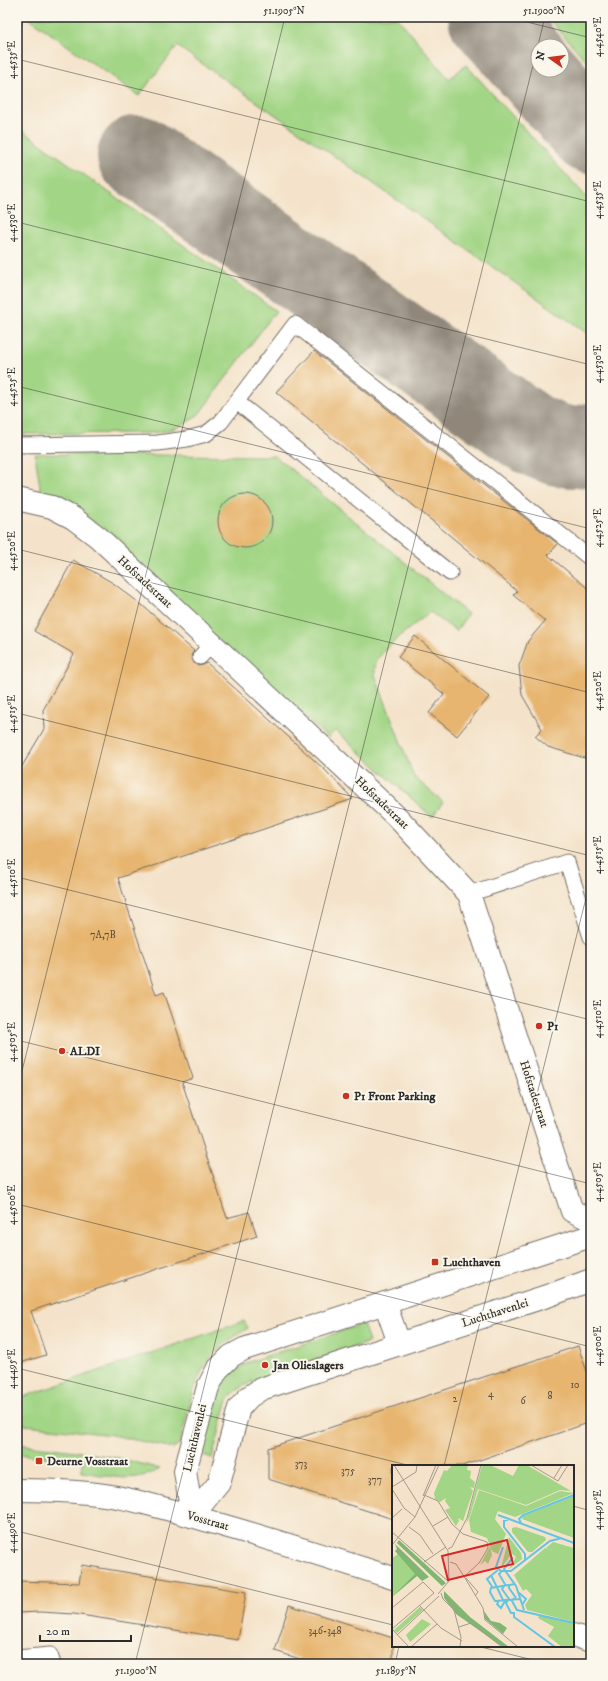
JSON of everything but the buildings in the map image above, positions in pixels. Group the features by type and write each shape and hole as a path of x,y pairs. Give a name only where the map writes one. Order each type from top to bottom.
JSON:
{"street":[{"name":"Hofstadestraat","path":"17,499 52,507 80,523 98,537 206,650 398,818 469,894 572,1210 591,1220"},
{"name":"Luchthavenlei","path":"192,1516 185,1471 208,1387 217,1370 231,1356 244,1349 591,1236"},
{"name":"Luchthavenlei","path":"192,1516 219,1483 240,1408 248,1397 261,1389 550,1295 591,1280"},
{"path":"385,1303 399,1343"},
{"name":"Vosstraat","path":"17,1490 83,1492 116,1497 192,1516 392,1578"},
{"path":"574,1635 591,1640"}],"lane":[{"path":"17,445 158,443 187,439 206,434 221,422 295,324 591,559"},
{"path":"237,402 450,573"},
{"path":"469,894 567,862 591,937"},
{"path":"17,1658 50,1655 53,1664"}],"green space":[{"path":"27,17 397,17 449,79 466,65 591,202 591,336 177,46 139,96"},
{"path":"547,17 591,17 591,66 570,43 570,38 566,38"},
{"path":"17,127 276,311 199,414 187,422 176,428 151,433 17,434"},
{"path":"35,454 275,456 468,614 456,631 430,612 390,645 379,657 376,666 375,675 414,777 443,802 432,817 335,730 328,738 62,501 41,493"},
{"path":"244,1321 248,1328 216,1352 205,1365 195,1386 180,1442 177,1447 173,1448 112,1435 17,1424 17,1399"},
{"path":"363,1324 369,1342 251,1382 236,1391 230,1397 226,1406 212,1458 202,1455 215,1403 223,1384 229,1376 249,1362"},
{"path":"17,1444 76,1451 123,1459 160,1469 150,1474 131,1478 112,1477 82,1472 82,1461 17,1454"}],"taxiway":[{"path":"489,17 591,133"},
{"path":"138,156 528,432 558,445 575,447 591,444"}],"place":[{"name":"P1","path":"539,1026"},
{"name":"ALDI","path":"62,1051"},
{"name":"P1 Front Parking","path":"346,1096"},
{"name":"Luchthaven","path":"435,1262"},
{"name":"Jan Olieslagers","path":"265,1365"},
{"name":"Deurne Vosstraat","path":"39,1461"}]}
